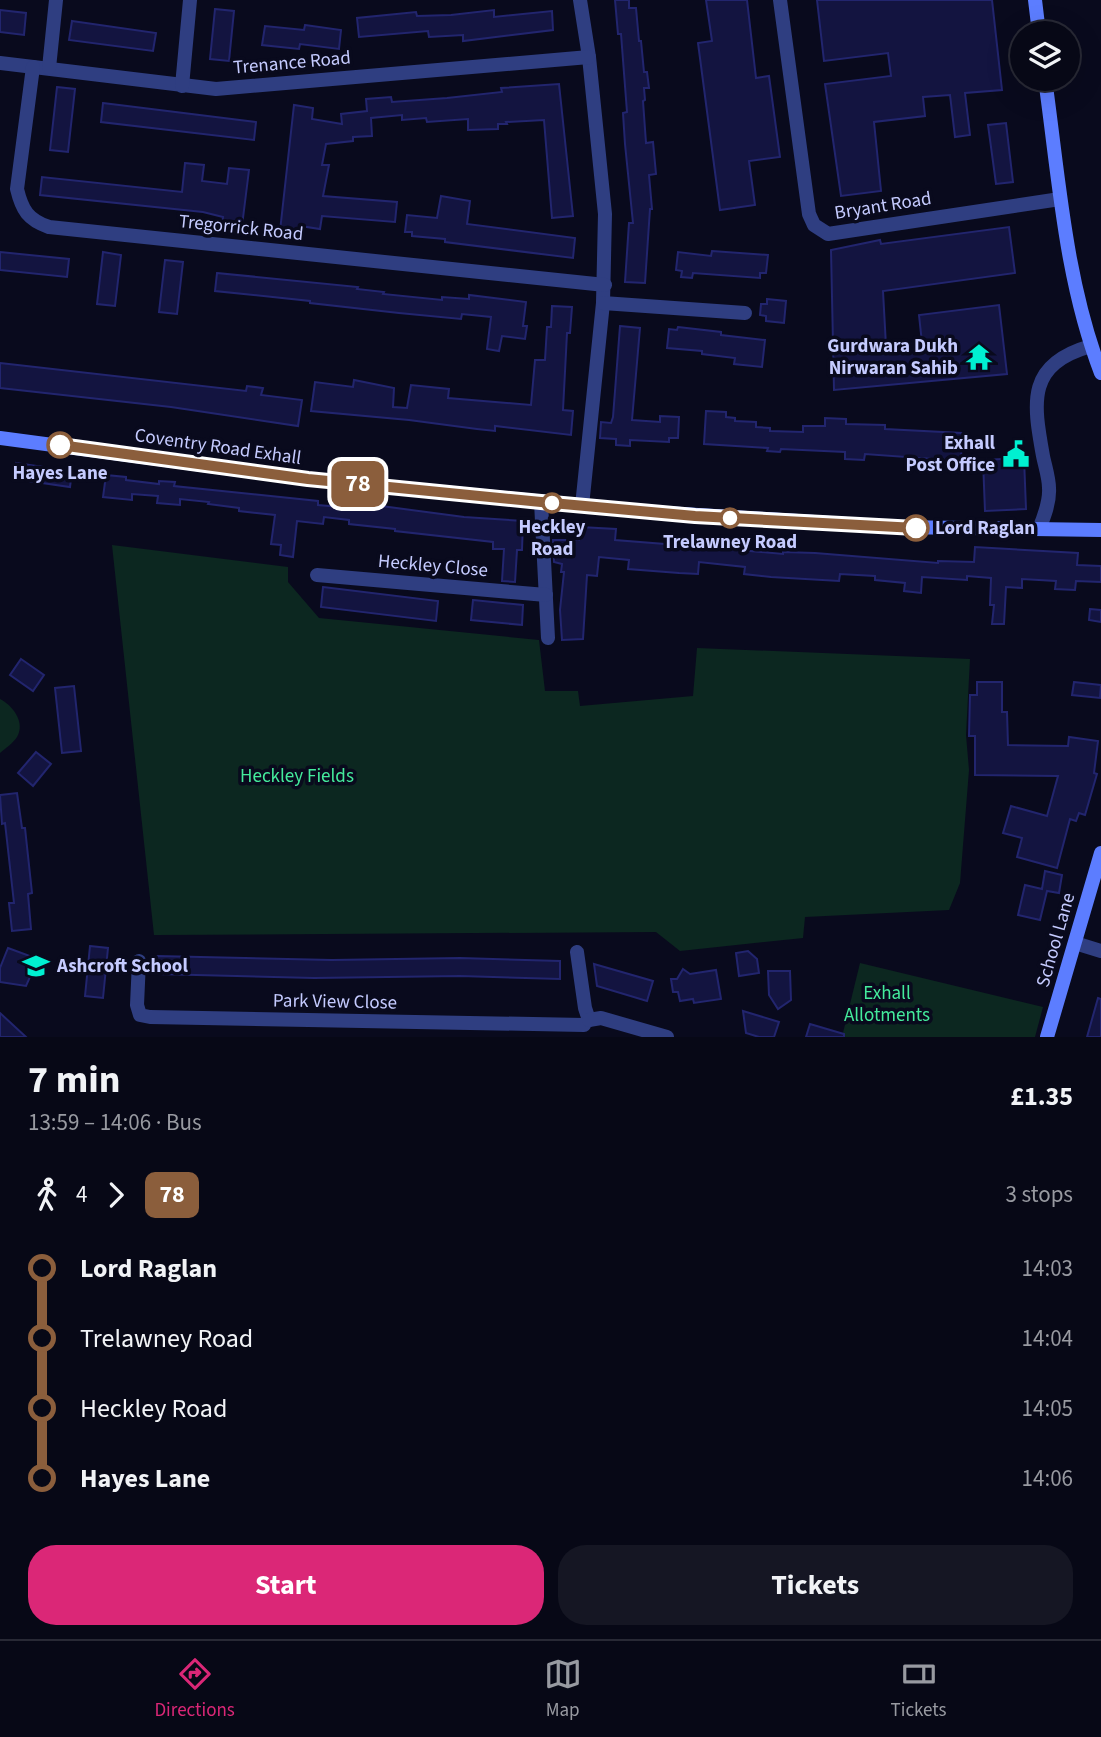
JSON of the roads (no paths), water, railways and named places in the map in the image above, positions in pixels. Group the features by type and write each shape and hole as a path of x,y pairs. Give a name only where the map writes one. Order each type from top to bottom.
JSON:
{"main road":[{"path":"1035,0 1038,21"},
{"path":"1046,91 1075,290 1101,373"},
{"name":"Coventry Road Exhall","path":"0,438 308,479 723,518 896,527 1101,530"},
{"name":"School Lane","path":"1047,1037 1101,853"}],"street":[{"path":"50,68 56,0"},
{"path":"182,86 190,0"},
{"path":"580,0 589,57 605,214 605,285 582,506"},
{"name":"Bryant Road","path":"780,0 809,214 814,225 828,234 1060,199"},
{"name":"Trenance Road","path":"0,63 216,89 589,57"},
{"name":"Tregorrick Road","path":"33,67 17,189 21,206 27,216 36,223 49,227 605,285"},
{"path":"603,303 745,313"},
{"path":"1039,529 1049,488 1038,428 1037,395 1043,376 1053,364 1069,353 1091,346"},
{"path":"541,502 548,638"},
{"name":"Heckley Close","path":"317,575 545,595"},
{"path":"1075,943 1101,951"},
{"path":"577,952 585,1027 601,1018 667,1037"},
{"name":"Park View Close","path":"139,961 138,1010 141,1015 150,1017 585,1027"}],"place":[{"name":"Gurdwara Dukh Nirwaran Sahib","path":"979,357"},
{"name":"Hayes Lane","path":"60,445"},
{"name":"Exhall Post Office","path":"1016,454"},
{"name":"Heckley Road","path":"552,503"},
{"name":"Trelawney Road","path":"730,518"},
{"name":"Lord Raglan","path":"916,528"},
{"name":"Ashcroft School","path":"36,966"}],"park label":[{"name":"Heckley Fields","path":"297,776"},
{"name":"Exhall Allotments","path":"887,1004"}]}
